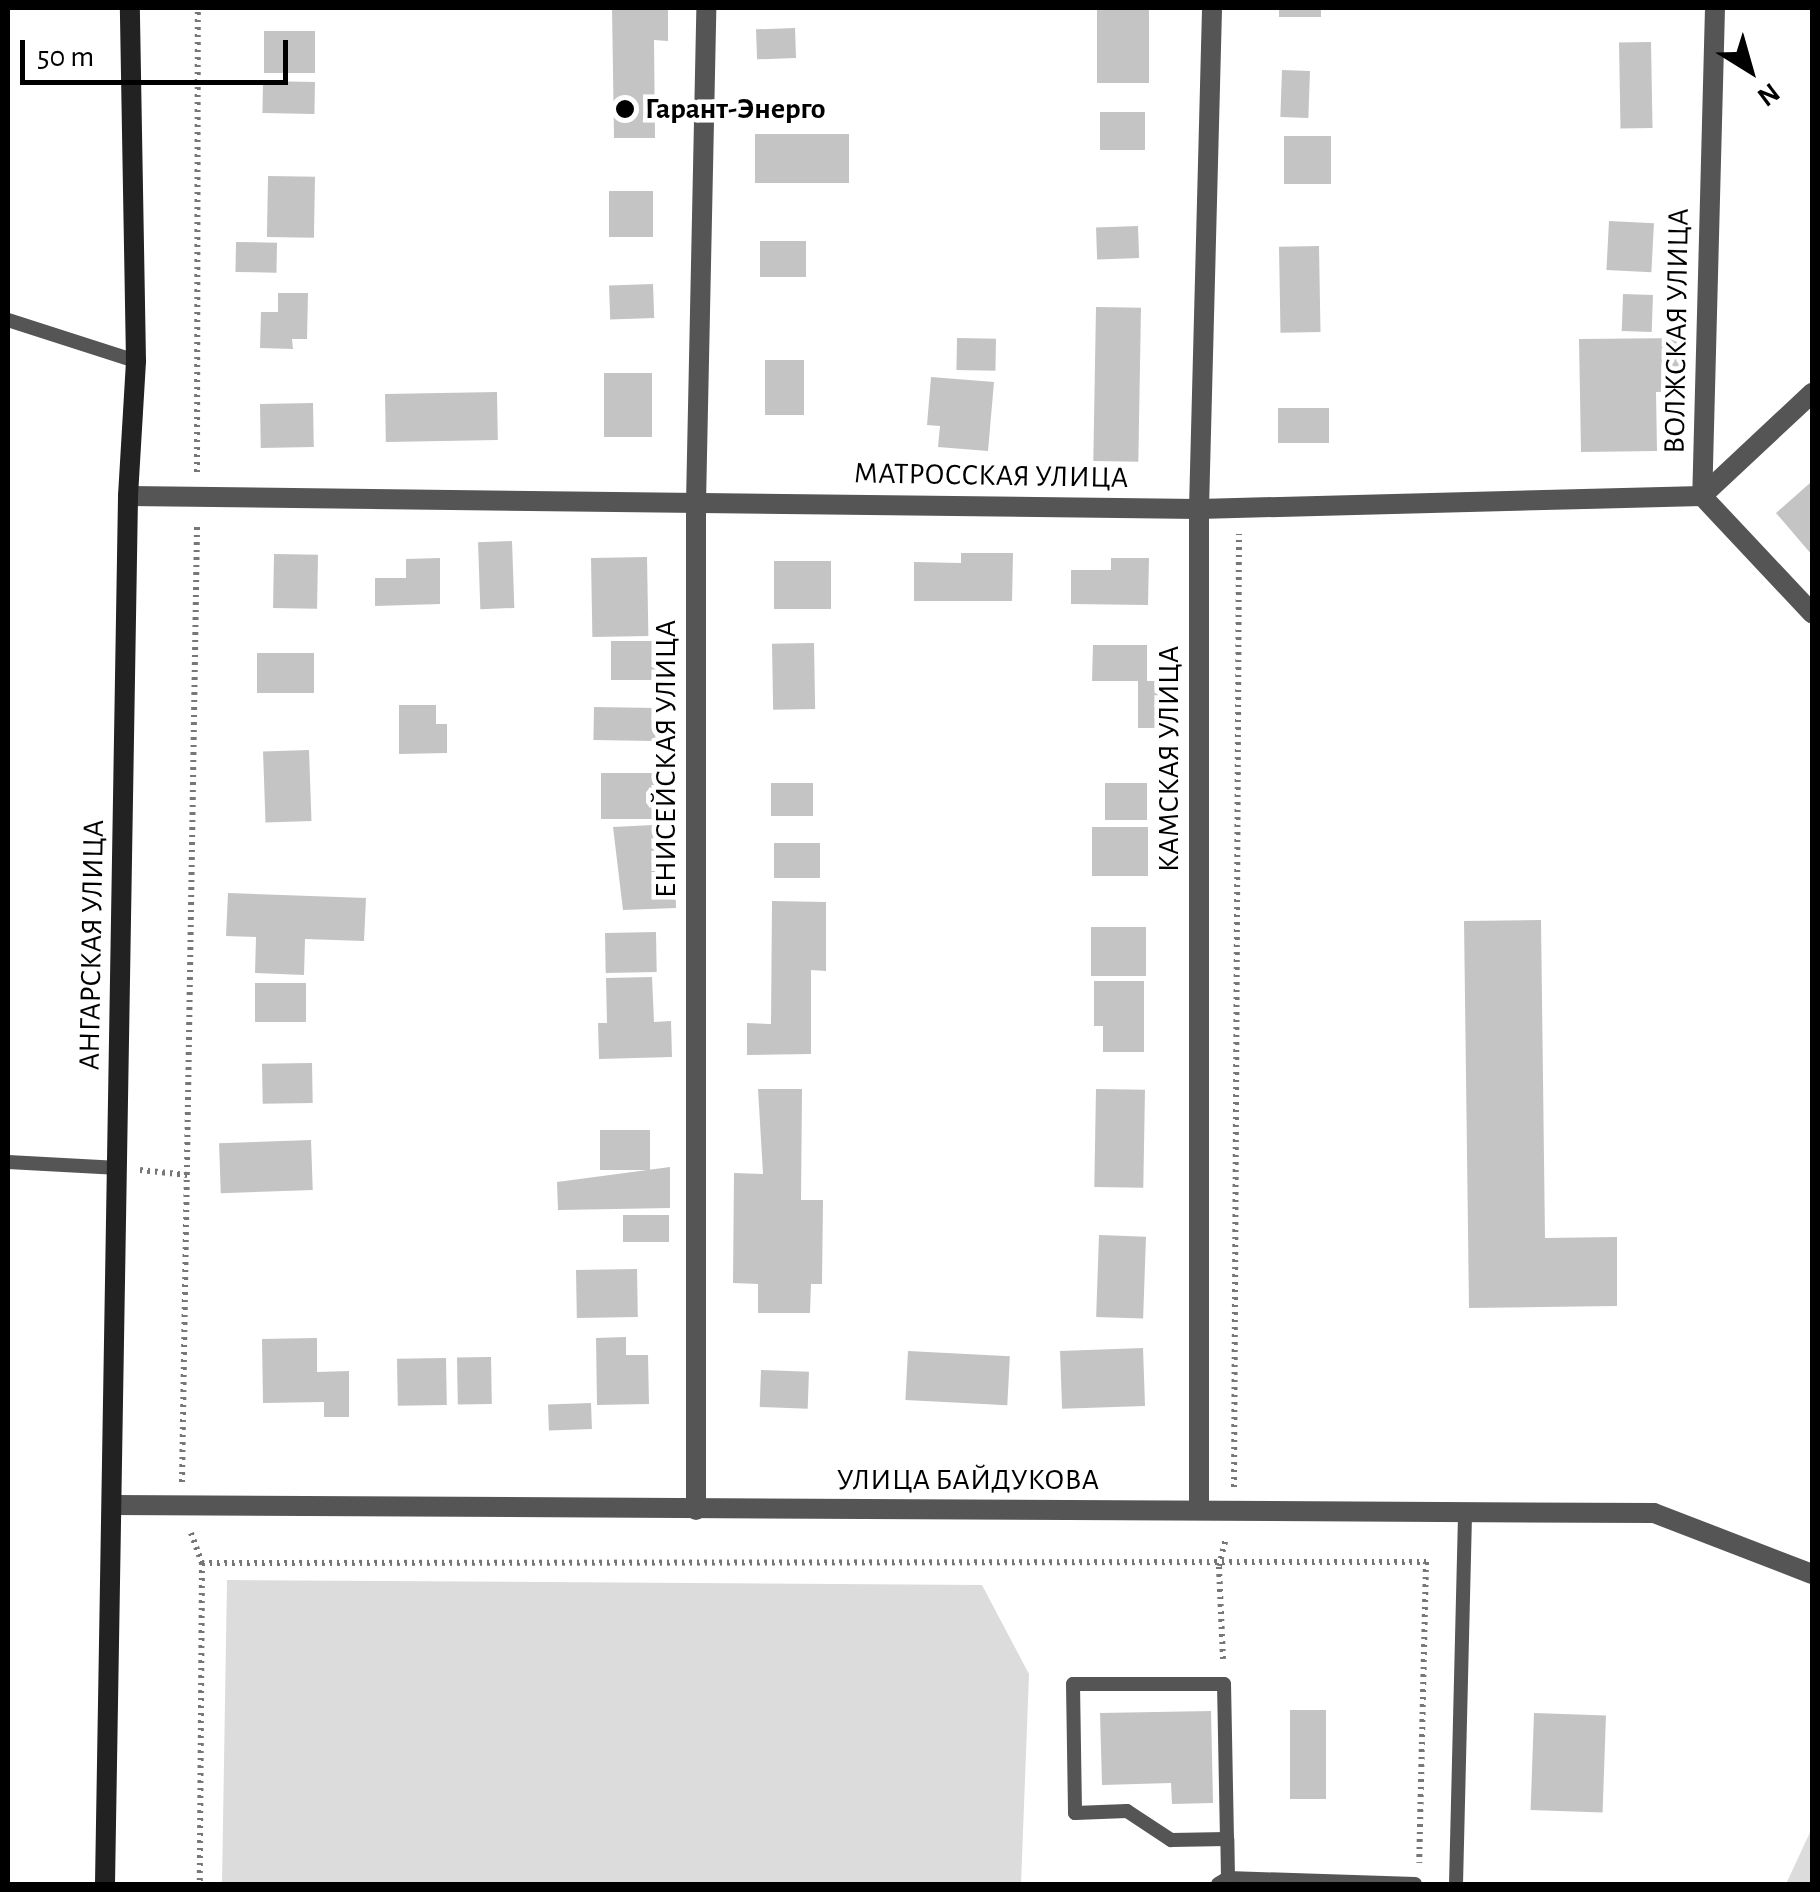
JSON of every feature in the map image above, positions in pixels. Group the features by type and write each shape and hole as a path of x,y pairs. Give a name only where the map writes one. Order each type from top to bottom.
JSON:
{"main road":[{"name":"АНГАРСКАЯ УЛИЦА","path":"105,1884 128,496 136,362 130,8"}],"street":[{"name":"ЕНИСЕЙСКАЯ УЛИЦА","path":"696,1510 696,503 706,8"},
{"name":"КАМСКАЯ УЛИЦА","path":"1200,1510 1199,508 1212,8"},
{"name":"ВОЛЖСКАЯ УЛИЦА","path":"1715,8 1702,496 1812,613"},
{"path":"1702,496 1812,393"},
{"name":"МАТРОССКАЯ УЛИЦА","path":"128,496 1199,508 1702,496"},
{"name":"УЛИЦА БАЙДУКОВА","path":"112,1506 1654,1513 1812,1574"}],"lane":[{"path":"8,320 136,362"},
{"path":"8,1162 119,1168"},
{"path":"1456,1884 1464,1512"},
{"path":"1228,1839 1170,1840 1128,1811 1076,1813 1073,1684 1224,1684 1228,1839 1223,1881 1417,1884"}],"path":[{"path":"198,8 197,498 182,1508 202,1563 200,1884"},
{"path":"1224,1684 1219,1566 1234,1510 1239,508"},
{"path":"119,1168 188,1175"},
{"path":"202,1563 1219,1566 1426,1562 1417,1884"}],"shaded area":[{"path":"227,1580 982,1585 1029,1674 1021,1884 222,1884"},
{"path":"1812,1828 1812,1884 1786,1884"}],"building":[{"path":"612,8 668,8 668,41 654,40 655,138 614,138"},
{"path":"1097,8 1149,8 1149,83 1097,83"},
{"path":"1279,8 1321,8 1321,17 1279,17"},
{"path":"795,28 796,58 757,59 756,29"},
{"path":"264,31 315,31 315,73 264,73"},
{"path":"1651,42 1653,128 1621,129 1619,43"},
{"path":"1282,70 1310,71 1308,118 1280,117"},
{"path":"263,81 315,82 314,114 262,113"},
{"path":"1100,112 1145,112 1145,150 1100,150"},
{"path":"755,134 849,134 849,183 755,183"},
{"path":"1284,136 1331,136 1331,184 1284,184"},
{"path":"268,176 315,177 314,238 267,237"},
{"path":"609,191 653,191 653,237 609,237"},
{"path":"1609,221 1654,223 1651,272 1606,270"},
{"path":"1138,226 1139,258 1097,259 1096,227"},
{"path":"760,241 806,241 806,277 760,277"},
{"path":"236,242 277,243 276,273 235,272"},
{"path":"1319,246 1321,332 1281,333 1279,247"},
{"path":"653,284 654,318 610,320 609,286"},
{"path":"278,293 308,293 307,339 292,339 293,349 260,348 261,312 278,312"},
{"path":"1623,294 1653,295 1652,332 1622,331"},
{"path":"1096,307 1141,308 1138,462 1093,461"},
{"path":"957,338 996,339 995,371 956,370"},
{"path":"1684,338 1684,392 1656,392 1657,451 1581,452 1579,339"},
{"path":"765,360 804,360 804,415 765,415"},
{"path":"604,373 652,373 652,437 604,437"},
{"path":"931,377 994,382 988,451 938,447 940,426 927,425"},
{"path":"497,392 498,440 386,442 385,394"},
{"path":"313,403 314,447 261,448 260,404"},
{"path":"1278,408 1329,408 1329,443 1278,443"},
{"path":"1810,483 1812,486 1812,555 1776,513"},
{"path":"512,541 514,608 480,609 478,542"},
{"path":"961,553 1013,553 1012,601 914,601 914,562 961,563"},
{"path":"274,554 318,555 317,609 273,608"},
{"path":"647,557 648,636 592,637 591,558"},
{"path":"440,558 440,604 375,606 375,578 406,578 406,559"},
{"path":"1111,558 1149,558 1148,605 1071,604 1071,570 1111,570"},
{"path":"774,561 831,561 831,609 774,609"},
{"path":"611,641 657,641 657,680 611,680"},
{"path":"814,643 815,709 773,710 772,644"},
{"path":"1093,645 1147,645 1147,681 1177,681 1177,728 1138,728 1138,681 1092,681"},
{"path":"257,653 314,653 314,693 257,693"},
{"path":"399,705 436,705 436,724 447,724 447,753 399,754"},
{"path":"594,707 656,708 655,741 593,740"},
{"path":"309,750 311,821 266,823 263,752"},
{"path":"601,773 659,773 659,819 601,819"},
{"path":"771,783 813,783 813,816 771,816"},
{"path":"1105,783 1147,783 1147,820 1105,820"},
{"path":"653,825 655,874 675,873 676,908 623,910 613,827"},
{"path":"1092,827 1148,827 1148,876 1092,876"},
{"path":"774,843 820,843 820,878 774,878"},
{"path":"228,893 366,898 364,941 305,939 304,975 255,973 256,937 226,936"},
{"path":"772,901 826,902 826,971 811,970 811,1054 747,1055 747,1023 771,1024"},
{"path":"1541,920 1545,1238 1617,1237 1617,1306 1469,1308 1464,921"},
{"path":"1091,927 1146,927 1146,976 1091,976"},
{"path":"656,932 657,972 606,973 605,933"},
{"path":"652,977 654,1022 671,1021 672,1057 599,1059 598,1023 607,1023 606,978"},
{"path":"1094,981 1144,981 1144,1052 1103,1052 1103,1026 1094,1026"},
{"path":"255,983 306,983 306,1022 255,1022"},
{"path":"312,1063 313,1103 263,1104 262,1064"},
{"path":"758,1089 802,1089 801,1200 823,1200 822,1284 811,1284 810,1313 758,1313 758,1284 733,1283 734,1173 763,1174"},
{"path":"1096,1089 1145,1090 1143,1188 1094,1187"},
{"path":"600,1130 650,1130 650,1170 600,1170"},
{"path":"311,1140 313,1190 221,1193 219,1143"},
{"path":"670,1167 670,1208 558,1210 557,1182"},
{"path":"623,1215 669,1215 669,1242 623,1242"},
{"path":"1099,1235 1146,1237 1143,1319 1096,1317"},
{"path":"637,1269 638,1317 577,1318 576,1270"},
{"path":"626,1337 626,1355 648,1355 649,1404 597,1405 596,1338"},
{"path":"317,1338 317,1372 349,1371 349,1417 324,1417 324,1402 263,1403 262,1339"},
{"path":"1143,1348 1145,1406 1062,1409 1060,1351"},
{"path":"908,1351 1010,1356 1007,1405 905,1400"},
{"path":"491,1357 492,1404 458,1405 457,1358"},
{"path":"446,1358 447,1405 398,1406 397,1359"},
{"path":"761,1370 809,1372 808,1409 760,1407"},
{"path":"591,1403 592,1429 549,1430 548,1405"},
{"path":"1290,1710 1326,1710 1326,1799 1290,1799"},
{"path":"1211,1711 1213,1803 1172,1804 1171,1783 1102,1785 1100,1713"},
{"path":"1534,1713 1606,1716 1603,1812 1531,1810"}],"place":[{"name":"Гарант-Энерго","path":"625,109"}]}
